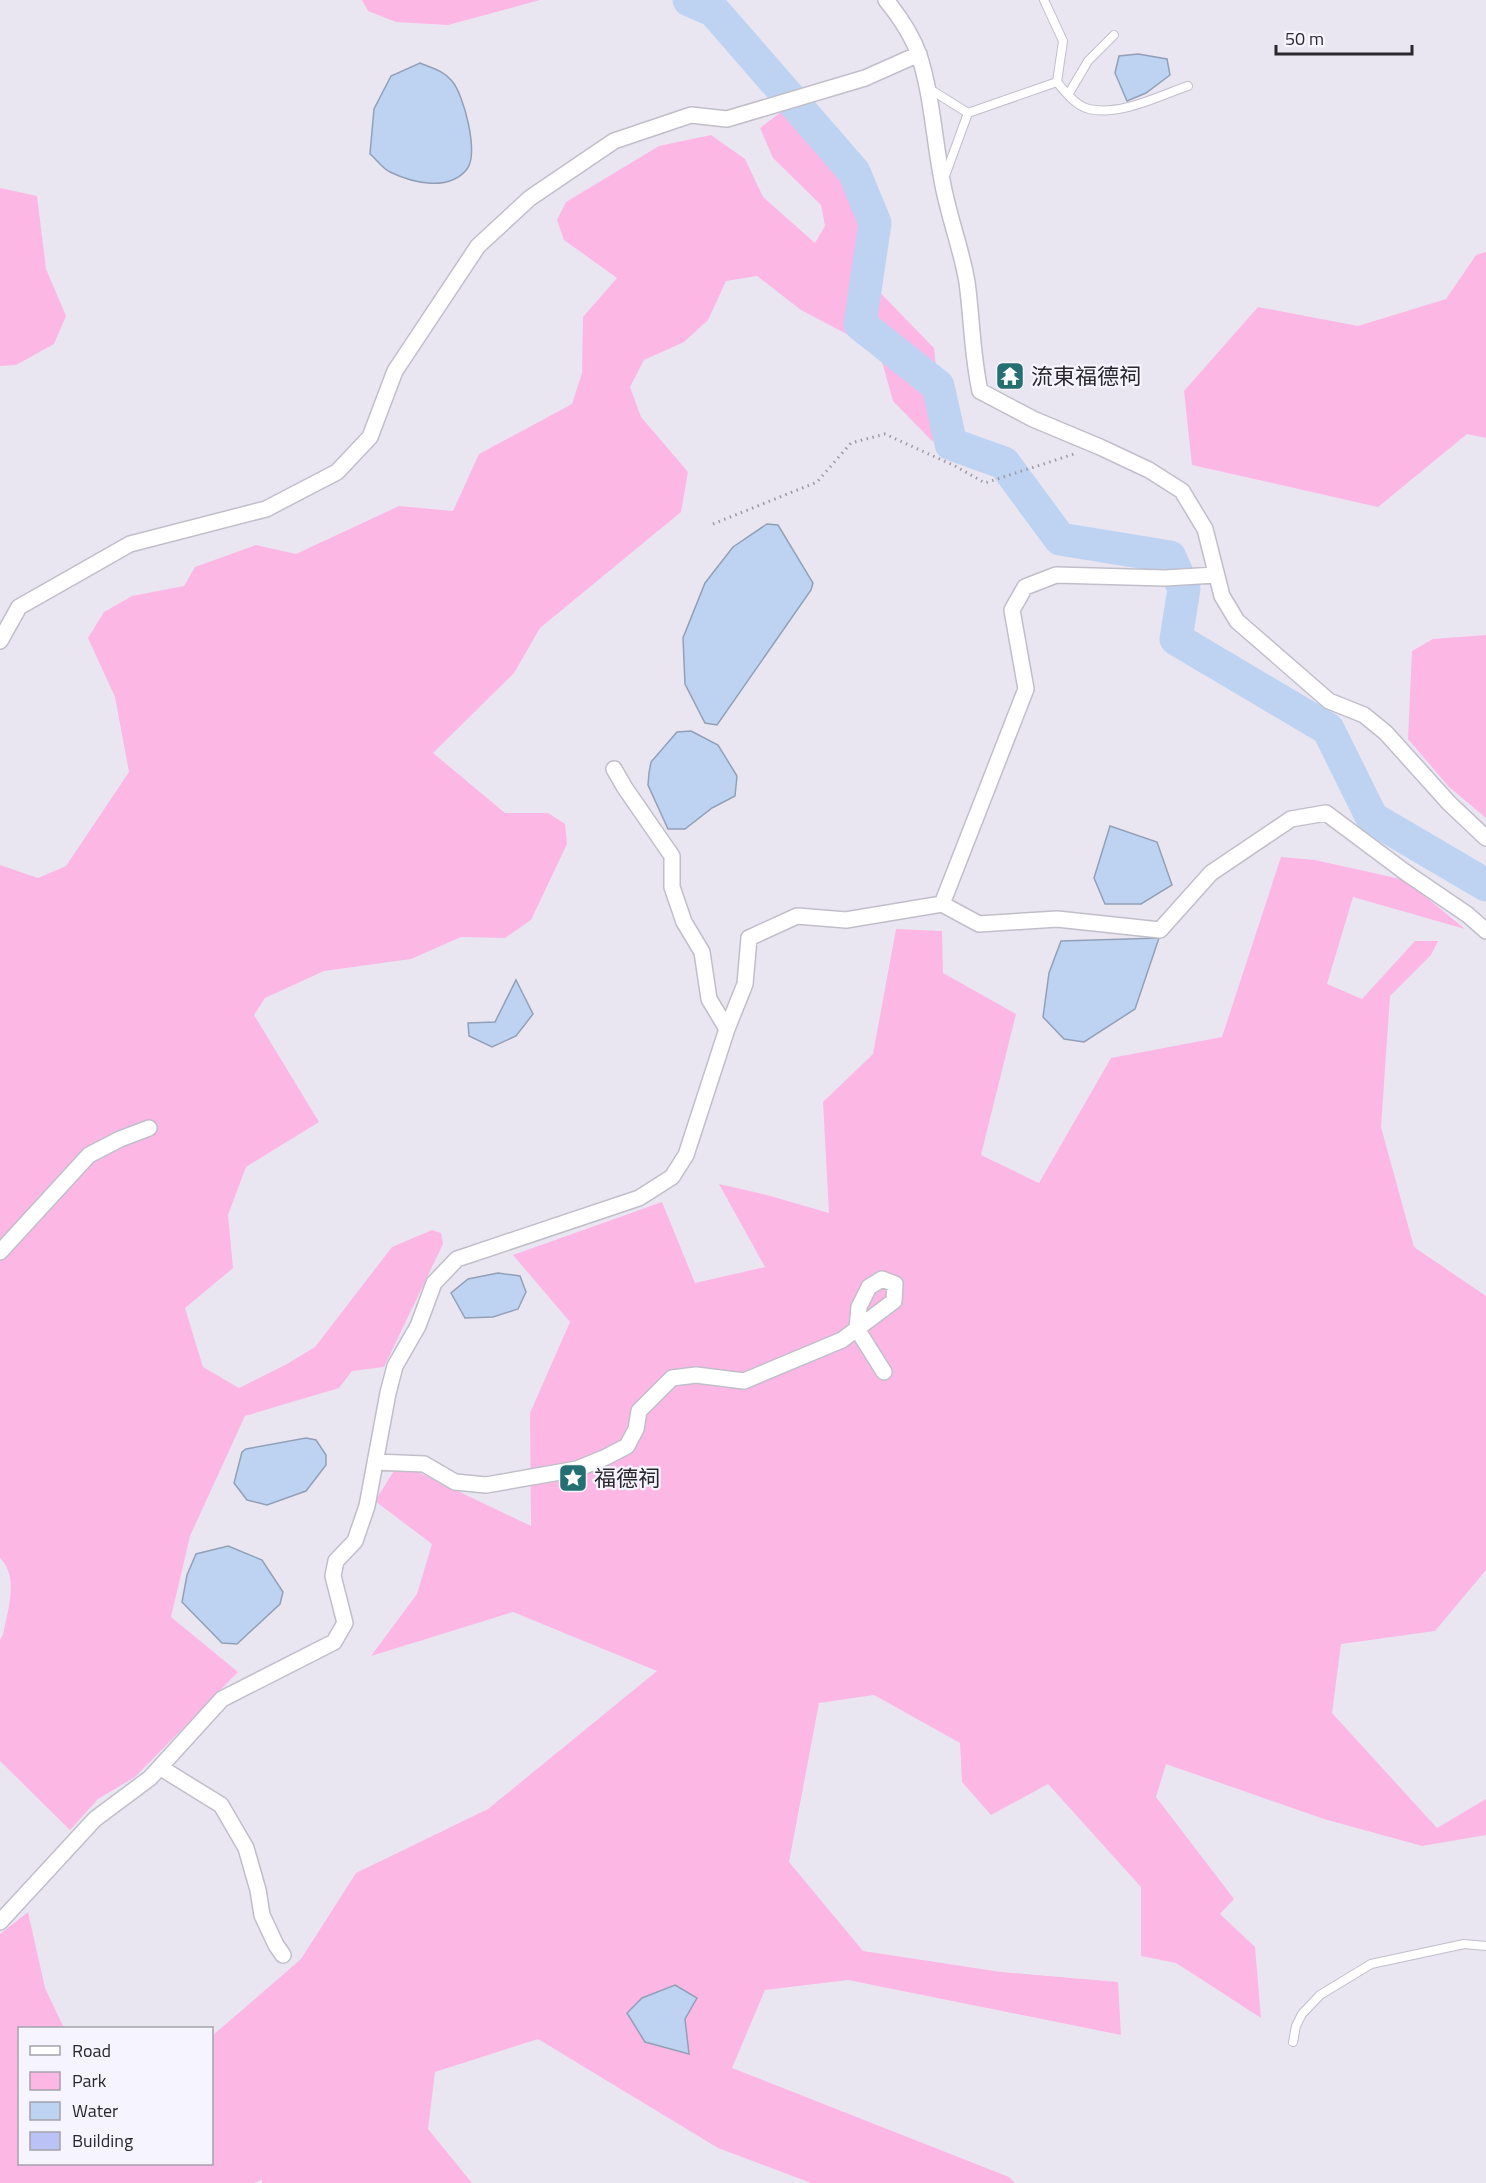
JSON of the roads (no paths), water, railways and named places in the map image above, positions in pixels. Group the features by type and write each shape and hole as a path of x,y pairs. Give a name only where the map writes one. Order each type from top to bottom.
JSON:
{"street":[{"path":"886,0 902,20 918,54 926,87 942,183 956,230 967,283 974,363 980,391 1033,419 1149,470 1182,491 1205,529 1222,596 1237,621 1329,701 1364,715 1386,733 1433,786 1486,838"},
{"path":"0,641 18,607 130,544 266,509 337,472 370,437 395,371 478,246 530,198 614,141 691,116 727,119 865,78 918,54"},
{"path":"942,904 1026,689 1012,610 1025,587 1056,575 1165,578 1216,575"},
{"path":"614,769 672,856 672,887 684,922 702,952 709,999 727,1029"},
{"path":"0,1922 95,1818 150,1779 222,1700 334,1642 345,1623 333,1576 336,1561 355,1541 367,1506 395,1366 418,1326 434,1283 457,1259 639,1198 672,1177 686,1155 727,1029 745,984 749,938 797,916 846,920 942,904 979,924 1057,919 1160,930 1211,873 1291,819 1326,813 1405,872 1468,915 1486,931"},
{"path":"0,1252 89,1155 120,1138 149,1128"},
{"path":"376,1462 424,1464 455,1482 486,1485 578,1469 627,1446 636,1428 639,1411 672,1378 696,1375 744,1381 842,1340 857,1329 884,1372"},
{"path":"161,1768 221,1805 246,1848 258,1890 262,1915 276,1945 283,1954"}],"lane":[{"path":"1044,0 1063,41 1057,82 1068,95 1087,108 1116,110 1188,86"},
{"path":"1068,95 1088,61 1114,35"},
{"path":"968,113 1057,82"},
{"path":"926,87 968,113"},
{"path":"942,183 968,113"},
{"path":"1293,2042 1296,2026 1302,2014 1314,2001 1371,1964 1464,1944 1486,1946"}],"water":[{"path":"1138,54 1167,59 1170,75 1146,93 1127,101 1115,73 1119,56"},
{"path":"420,63 442,72 452,81 457,88 465,111 471,138 470,161 467,169 451,181 430,183 399,176 385,169 370,154 374,109 391,76"},
{"path":"767,524 778,525 813,583 811,590 717,725 705,723 685,684 683,638 705,583 733,547"},
{"path":"691,731 718,745 737,776 735,796 712,808 685,829 668,829 648,785 651,762 677,732"},
{"path":"1110,826 1157,842 1172,885 1141,904 1105,904 1094,878"},
{"path":"1159,938 1135,1009 1084,1042 1064,1039 1043,1017 1049,973 1061,941"},
{"path":"516,980 533,1014 516,1036 492,1047 469,1036 468,1023 495,1022"},
{"path":"498,1273 520,1276 526,1292 518,1309 493,1317 465,1318 451,1293 468,1279"},
{"path":"306,1438 316,1440 326,1455 326,1465 306,1491 267,1505 247,1500 234,1483 242,1452 246,1449"},
{"path":"228,1546 262,1560 283,1592 280,1604 237,1644 222,1643 182,1602 187,1575 196,1554"},
{"path":"675,1985 697,1998 685,2019 689,2054 645,2042 627,2013 642,1998"}],"waterway":[{"path":"689,0 714,11 854,172 875,223 860,324 938,386 951,444 1004,463 1060,539 1170,557 1184,589 1176,639 1328,729 1372,818 1486,885"}],"place":[{"name":"流東福德祠","path":"1010,376"},
{"name":"福德祠","path":"573,1478"}]}
